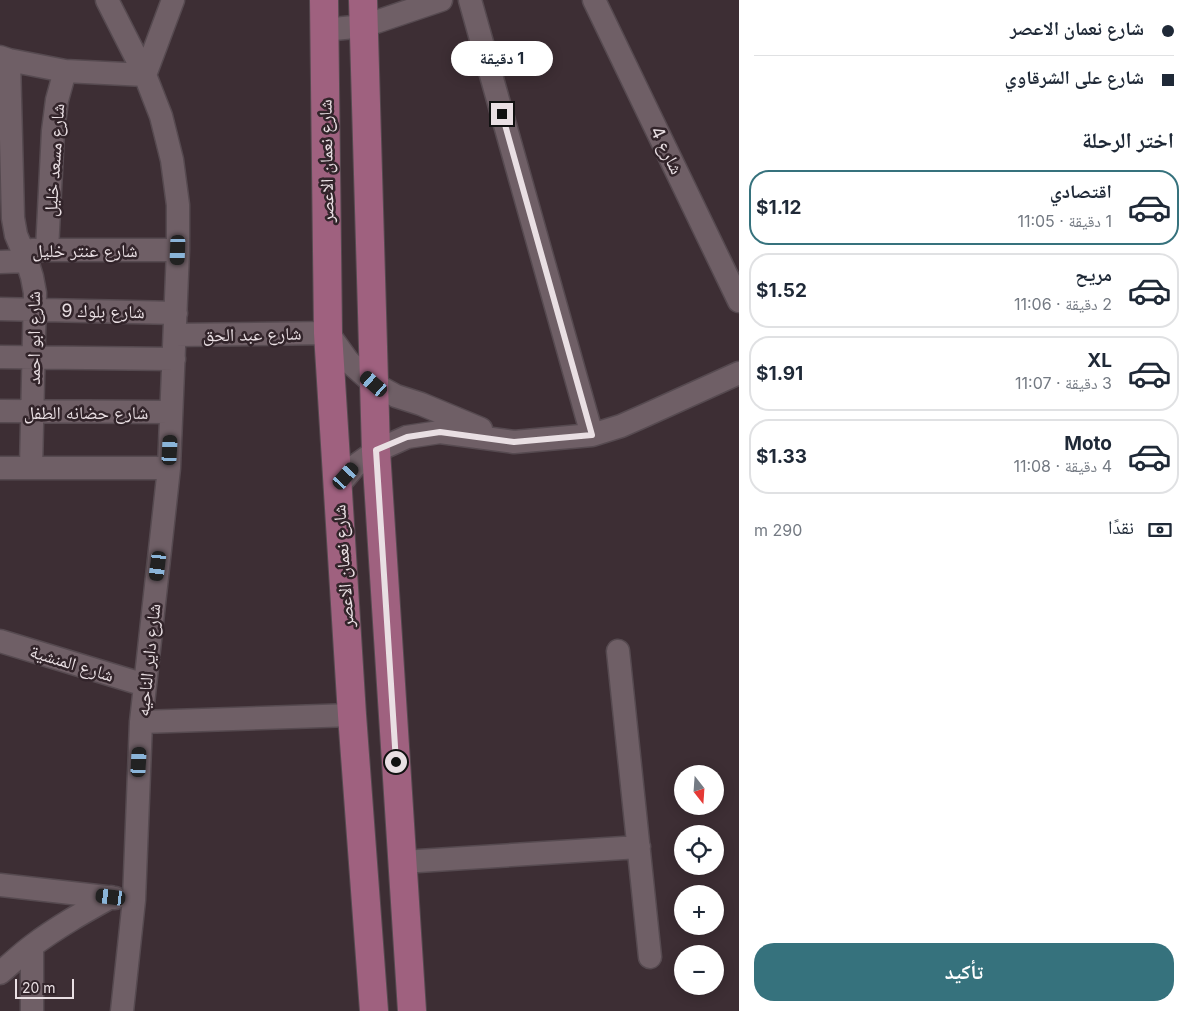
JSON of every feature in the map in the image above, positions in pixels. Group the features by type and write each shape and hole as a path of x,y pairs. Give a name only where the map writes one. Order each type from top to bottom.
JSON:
{"main road":[{"name":"شارع نعمان الاعصر","path":"324,0 328,333 352,715 374,1011"},
{"path":"364,13 376,450 412,1011"},
{"path":"354,742 395,742"}],"street":[{"name":"شارع داير الناحيه","path":"107,0 145,74 161,116 172,160 178,205 176,312 169,468 144,684 134,900 122,1011"},
{"path":"4,59 65,71 145,74 173,0"},
{"path":"324,30 364,13 441,0"},
{"path":"470,0 592,435"},
{"name":"شارع 4","path":"594,0 739,301"},
{"name":"شارع ابو احمد","path":"4,59 12,210 16,235 32,277 35,293 31,468"},
{"name":"شارع مسعد خليل","path":"47,250 53,131 57,100 65,71"},
{"name":"شارع عنتر خليل","path":"0,262 47,250 178,250"},
{"name":"شارع بلوك 9","path":"0,309 176,312"},
{"path":"328,333 348,362 374,384 396,396 421,404 514,442"},
{"name":"شارع عبد الحق","path":"175,335 328,333"},
{"path":"0,358 174,359"},
{"path":"338,486 355,466 376,450 407,437 440,432 514,442 592,435 621,426 739,372"},
{"name":"شارع حضانه الطفل","path":"0,411 171,412"},
{"path":"0,468 169,468"},
{"name":"شارع المنشية","path":"0,641 144,684"},
{"path":"618,651 650,957"},
{"path":"141,722 352,715"},
{"path":"402,862 639,847"},
{"path":"0,885 134,900"},
{"path":"0,973 32,946 111,897"},
{"path":"32,946 32,1011"}],"route":[{"path":"396,762 376,450 407,437 440,432 514,442 592,435 502,114"}]}
